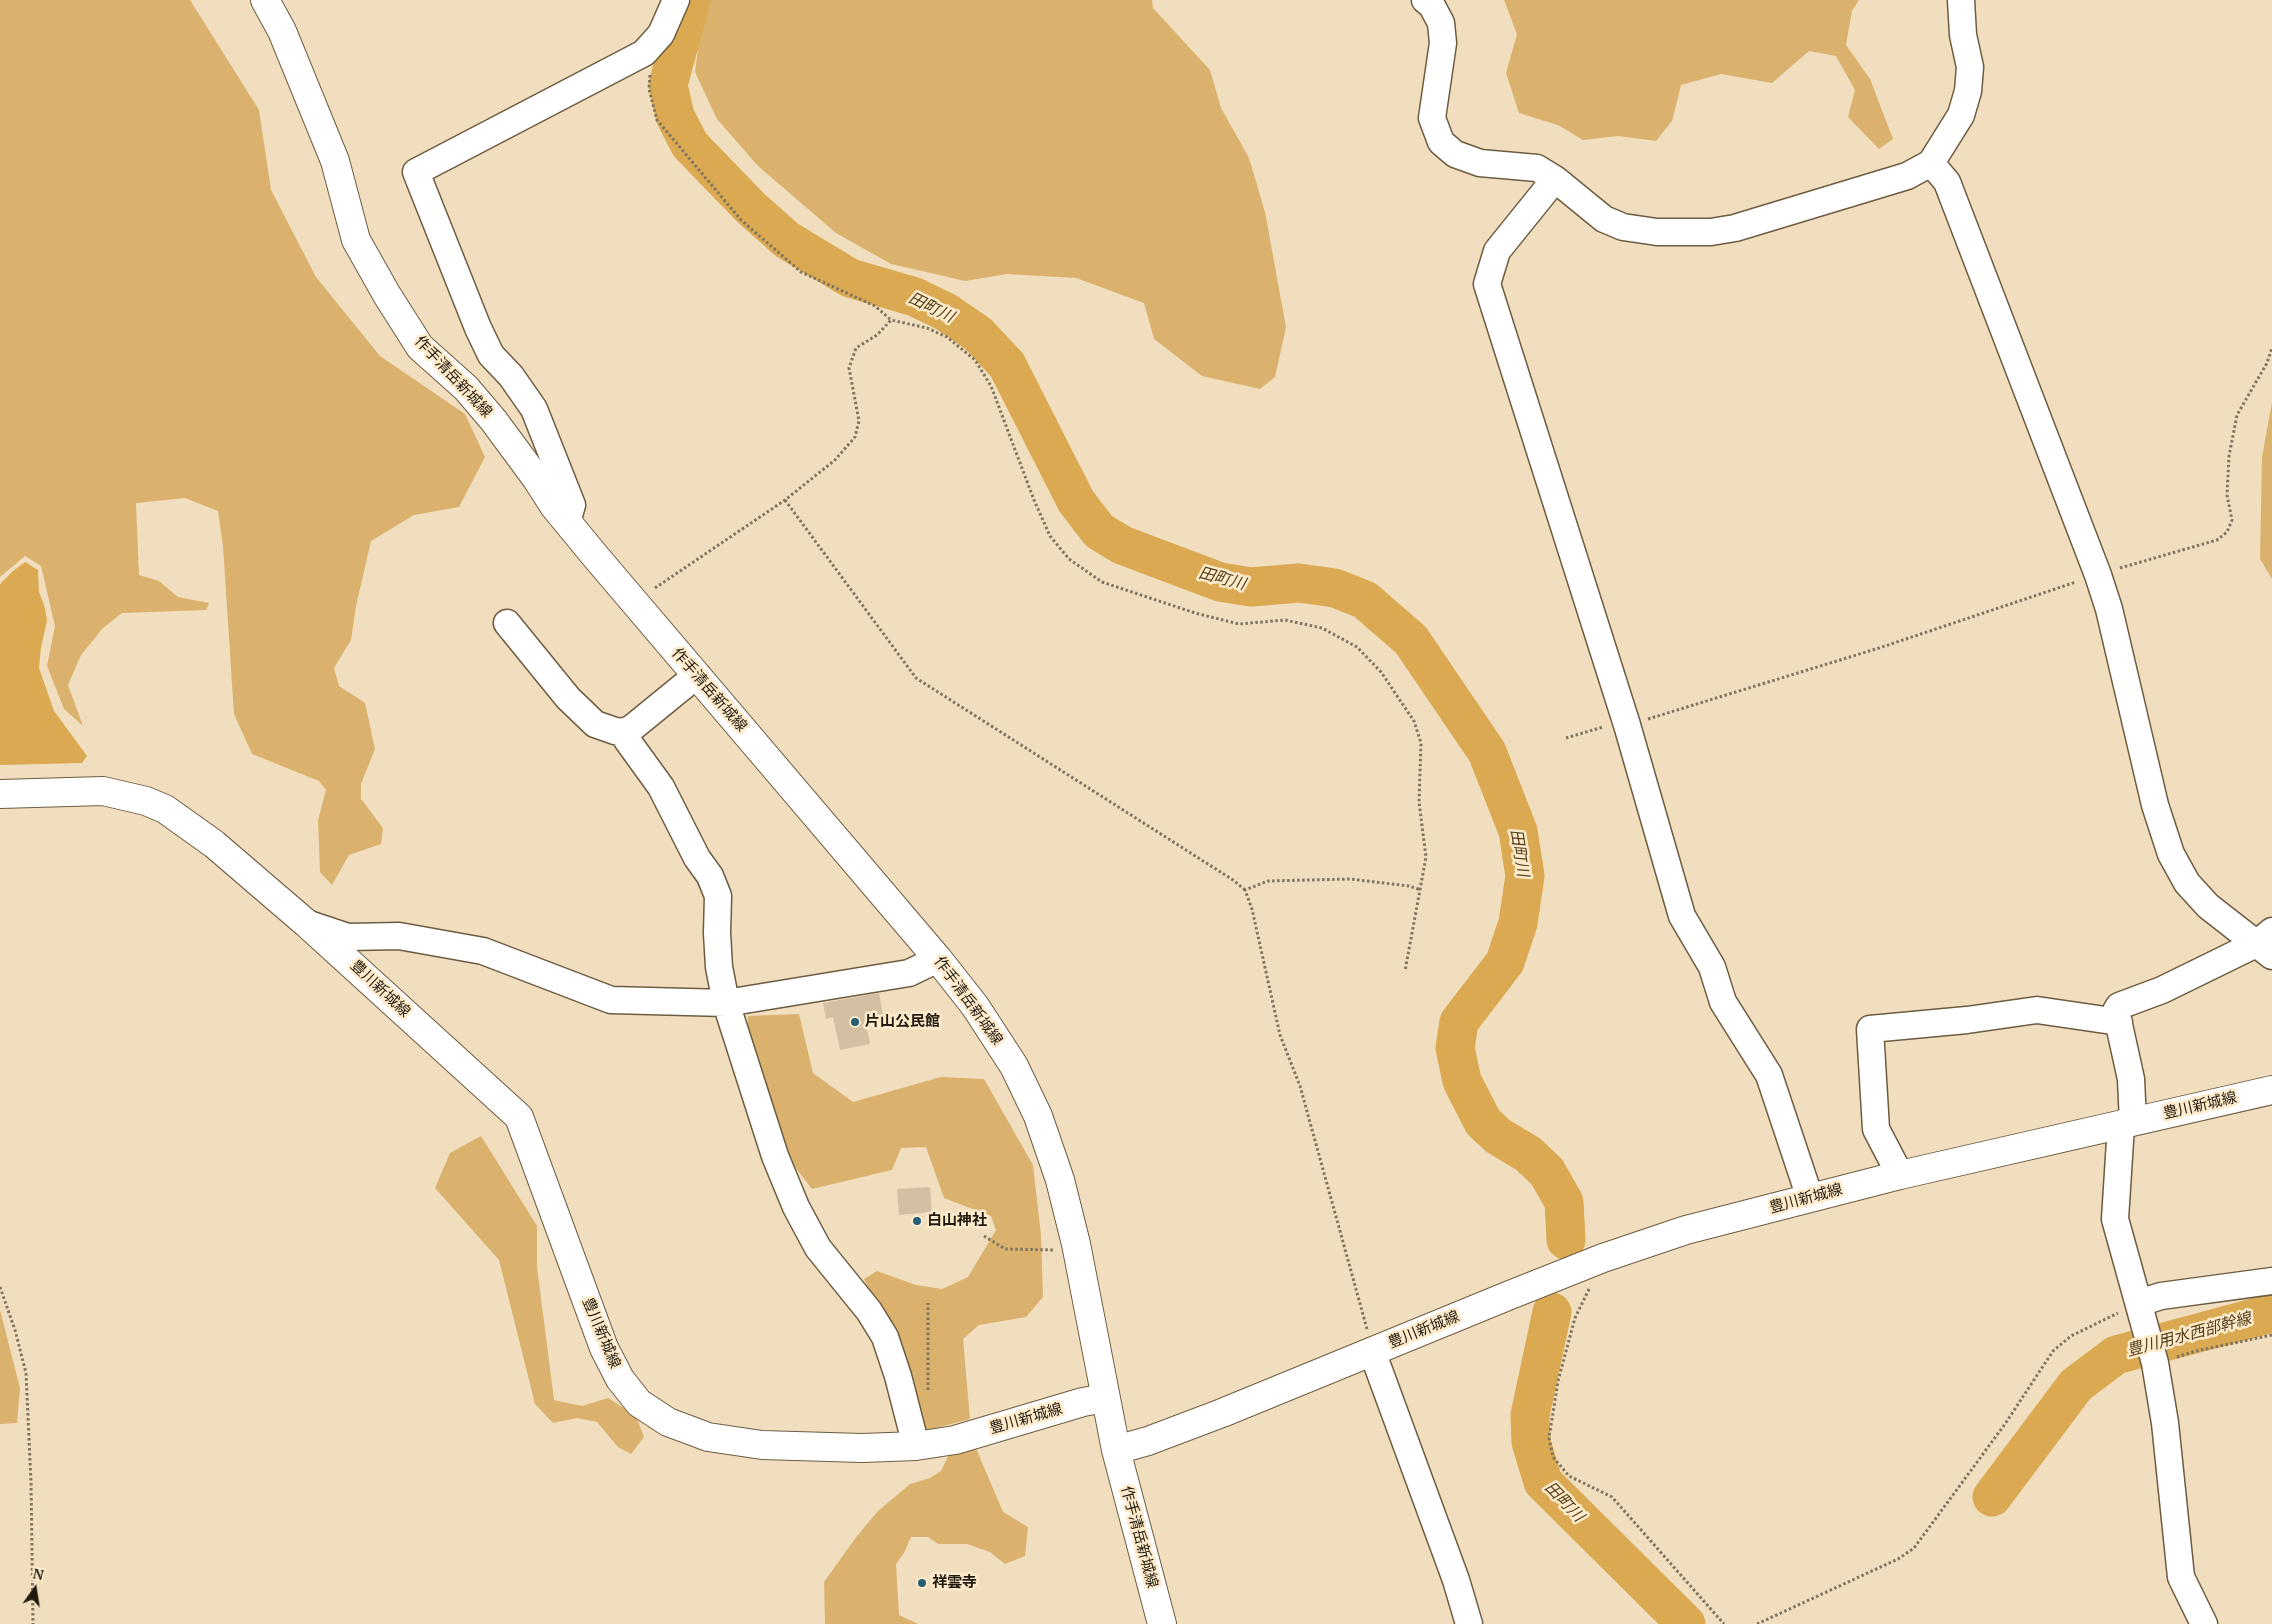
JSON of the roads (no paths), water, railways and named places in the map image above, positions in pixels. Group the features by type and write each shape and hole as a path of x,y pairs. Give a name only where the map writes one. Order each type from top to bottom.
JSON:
{"main road":[{"name":"作手清岳新城線","path":"265,0 282,31 335,161 356,240 387,295 420,347 466,388 494,421 567,522 638,609 697,675 938,959 975,1006 1014,1066 1038,1116 1060,1180 1076,1244 1105,1398"},
{"name":"豊川新城線","path":"0,794 103,791 146,801 165,809 214,844 306,923 519,1117 604,1348 620,1379 639,1403 668,1422 708,1437 762,1445 862,1448 916,1446 955,1440 1083,1402 1105,1398"},
{"name":"豊川新城線","path":"1116,1450 1148,1441 1222,1413 1603,1258 1686,1230 1900,1175 2272,1090"},
{"path":"1105,1398 1116,1450"},
{"name":"作手清岳新城線","path":"1116,1450 1162,1624"}],"street":[{"path":"567,522 572,505 534,408 511,376 491,355 478,328 416,172 644,54 661,34 676,0"},
{"path":"1425,0 1432,6 1441,23 1443,43 1432,118 1441,142 1455,154 1480,163 1537,168 1555,179 1604,219 1623,227 1657,232 1711,232 1735,228 1907,176 1931,163 1961,115 1968,91 1970,67 1963,35 1961,0"},
{"path":"1931,163 1947,182 2098,575 2109,610 2155,805 2171,854 2187,883 2208,906 2266,944"},
{"path":"1555,179 1497,251 1487,284 1627,725 1682,916 1712,967 1723,1002 1769,1075 1810,1198"},
{"path":"508,623 568,698 595,724 624,732 632,728 697,675"},
{"path":"624,732 627,740 660,787 686,832 697,858 710,876 718,896 716,933 719,967 726,1003 772,1146 796,1207 818,1248 869,1311 885,1337 898,1376 916,1446"},
{"path":"306,923 348,937 400,936 483,951 611,1000 726,1003 909,973 938,959"},
{"path":"2204,1624 2181,1577 2165,1423 2154,1359 2115,1219 2131,1079 2116,1010 2119,1006 2162,990 2266,944"},
{"path":"1900,1175 1876,1129 1870,1029 1967,1020 2038,1010 2119,1022"},
{"path":"2142,1311 2161,1296 2272,1281"},
{"path":"1372,1351 1456,1580 1469,1624"}],"waterway":[{"name":"田町川","path":"691,0 668,85 675,116 690,145 751,208 787,240 850,278 915,297 946,312 978,334 1007,365 1076,501 1099,531 1122,545 1220,582 1251,587 1299,583 1335,588 1365,600 1411,640 1487,752 1518,831 1525,876 1518,923 1505,962 1459,1022 1455,1048 1462,1081 1483,1122 1498,1136 1528,1154 1547,1172 1564,1202 1566,1240"},
{"name":"田町川","path":"1552,1312 1530,1415 1531,1442 1543,1482 1686,1624"},
{"name":"豊川用水西部幹線","path":"1992,1497 2076,1385 2116,1355 2272,1313"}],"place":[{"name":"片山公民館","path":"855,1022"},
{"name":"白山神社","path":"917,1221"},
{"name":"祥雲寺","path":"922,1583"}]}
